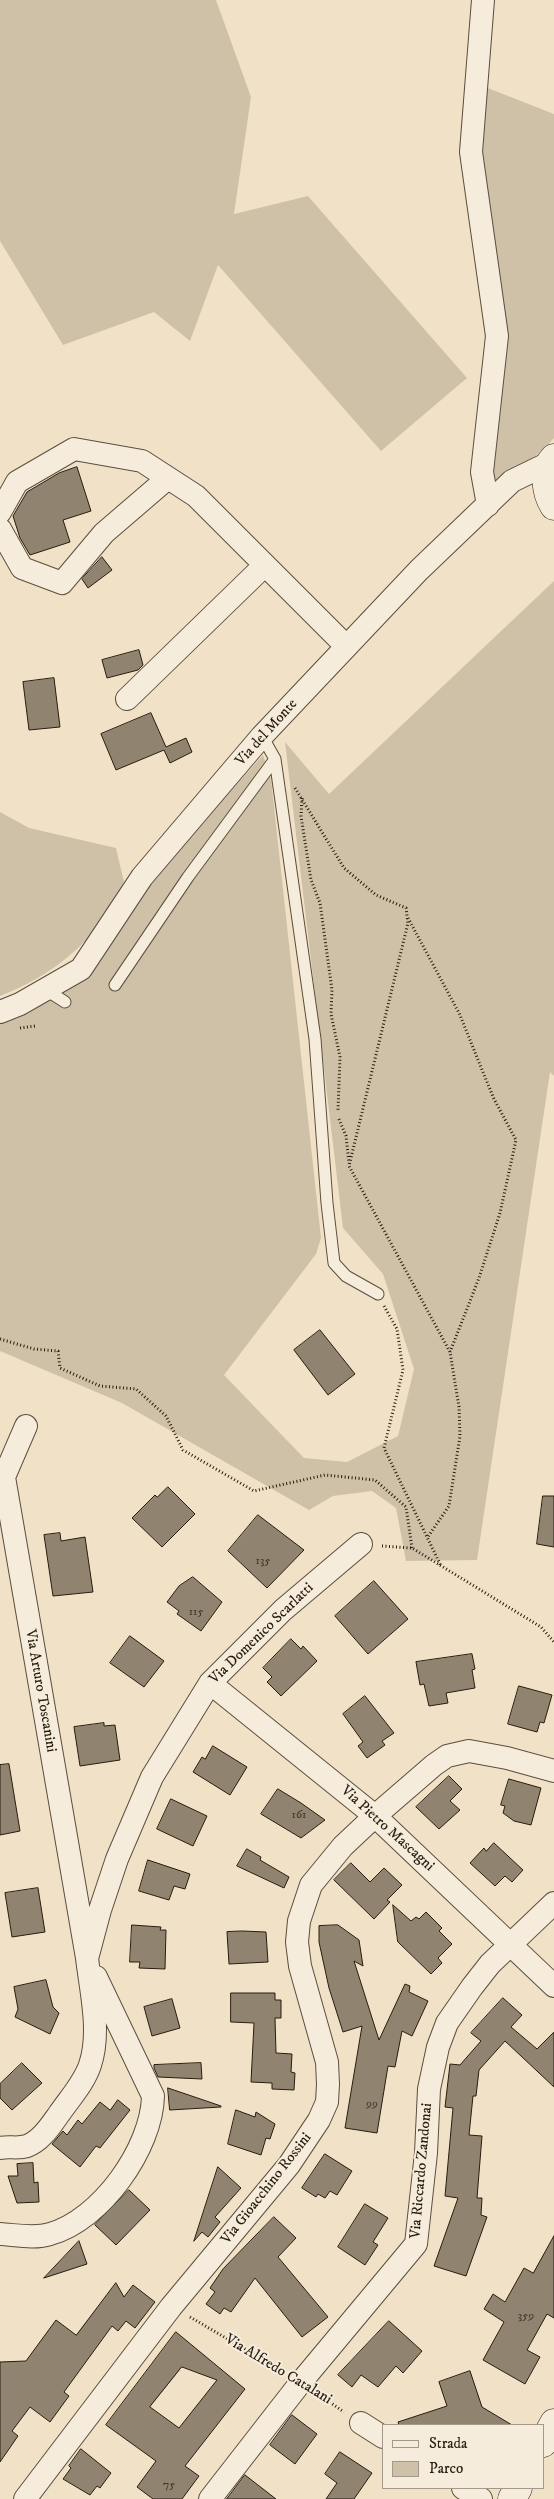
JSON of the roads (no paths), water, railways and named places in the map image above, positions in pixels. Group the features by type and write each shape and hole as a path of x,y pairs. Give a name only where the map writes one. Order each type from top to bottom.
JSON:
{"street":[{"path":"483,0 471,152 497,336 482,472 488,505"},
{"path":"0,512 17,482 74,449 142,461 196,496 346,646"},
{"path":"552,460 546,494 554,506"},
{"name":"Via del Monte","path":"10,1008 80,969 142,877 262,736 419,570 512,481 552,460"},
{"path":"0,529 22,568 62,583 104,533 168,478"},
{"path":"127,699 265,565"},
{"name":"Via Arturo Toscanini","path":"26,1426 4,1477 87,1958"},
{"name":"Via Domenico Scarlatti","path":"87,1958 117,1859 152,1777 210,1683 283,1610 362,1544"},
{"name":"Via Pietro Mascagni","path":"210,1683 375,1816 511,1943 554,1986"},
{"name":"Via Gioacchino Rossini","path":"25,2499 171,2306 289,2165 319,2120 326,2102 328,2084 327,2062 300,1966 297,1942 299,1920 311,1884 343,1846 375,1816 447,1756 469,1751 554,1771"},
{"name":"Via Riccardo Zandonai","path":"210,2499 301,2382 416,2244 426,2153 429,2089 438,2046 459,2003 490,1964 554,1903"},
{"path":"0,2148 25,2147 33,2143 50,2126 83,2080 90,2064 94,2045 94,2015 87,1958"},
{"path":"0,2234 48,2235 65,2229 94,2208 117,2183 137,2150 152,2108 153,2096 149,2084 110,2010 87,1958"},
{"path":"361,2423 382,2436"},
{"path":"544,2441 554,2423"},
{"path":"544,2444 554,2452"},
{"path":"465,2489 481,2499"}],"lane":[{"path":"262,736 275,759 315,1039 327,1203 334,1262 346,1276 378,1294"},
{"path":"115,986 188,877 275,759"},
{"path":"10,1008 51,993 65,1002"}]}
